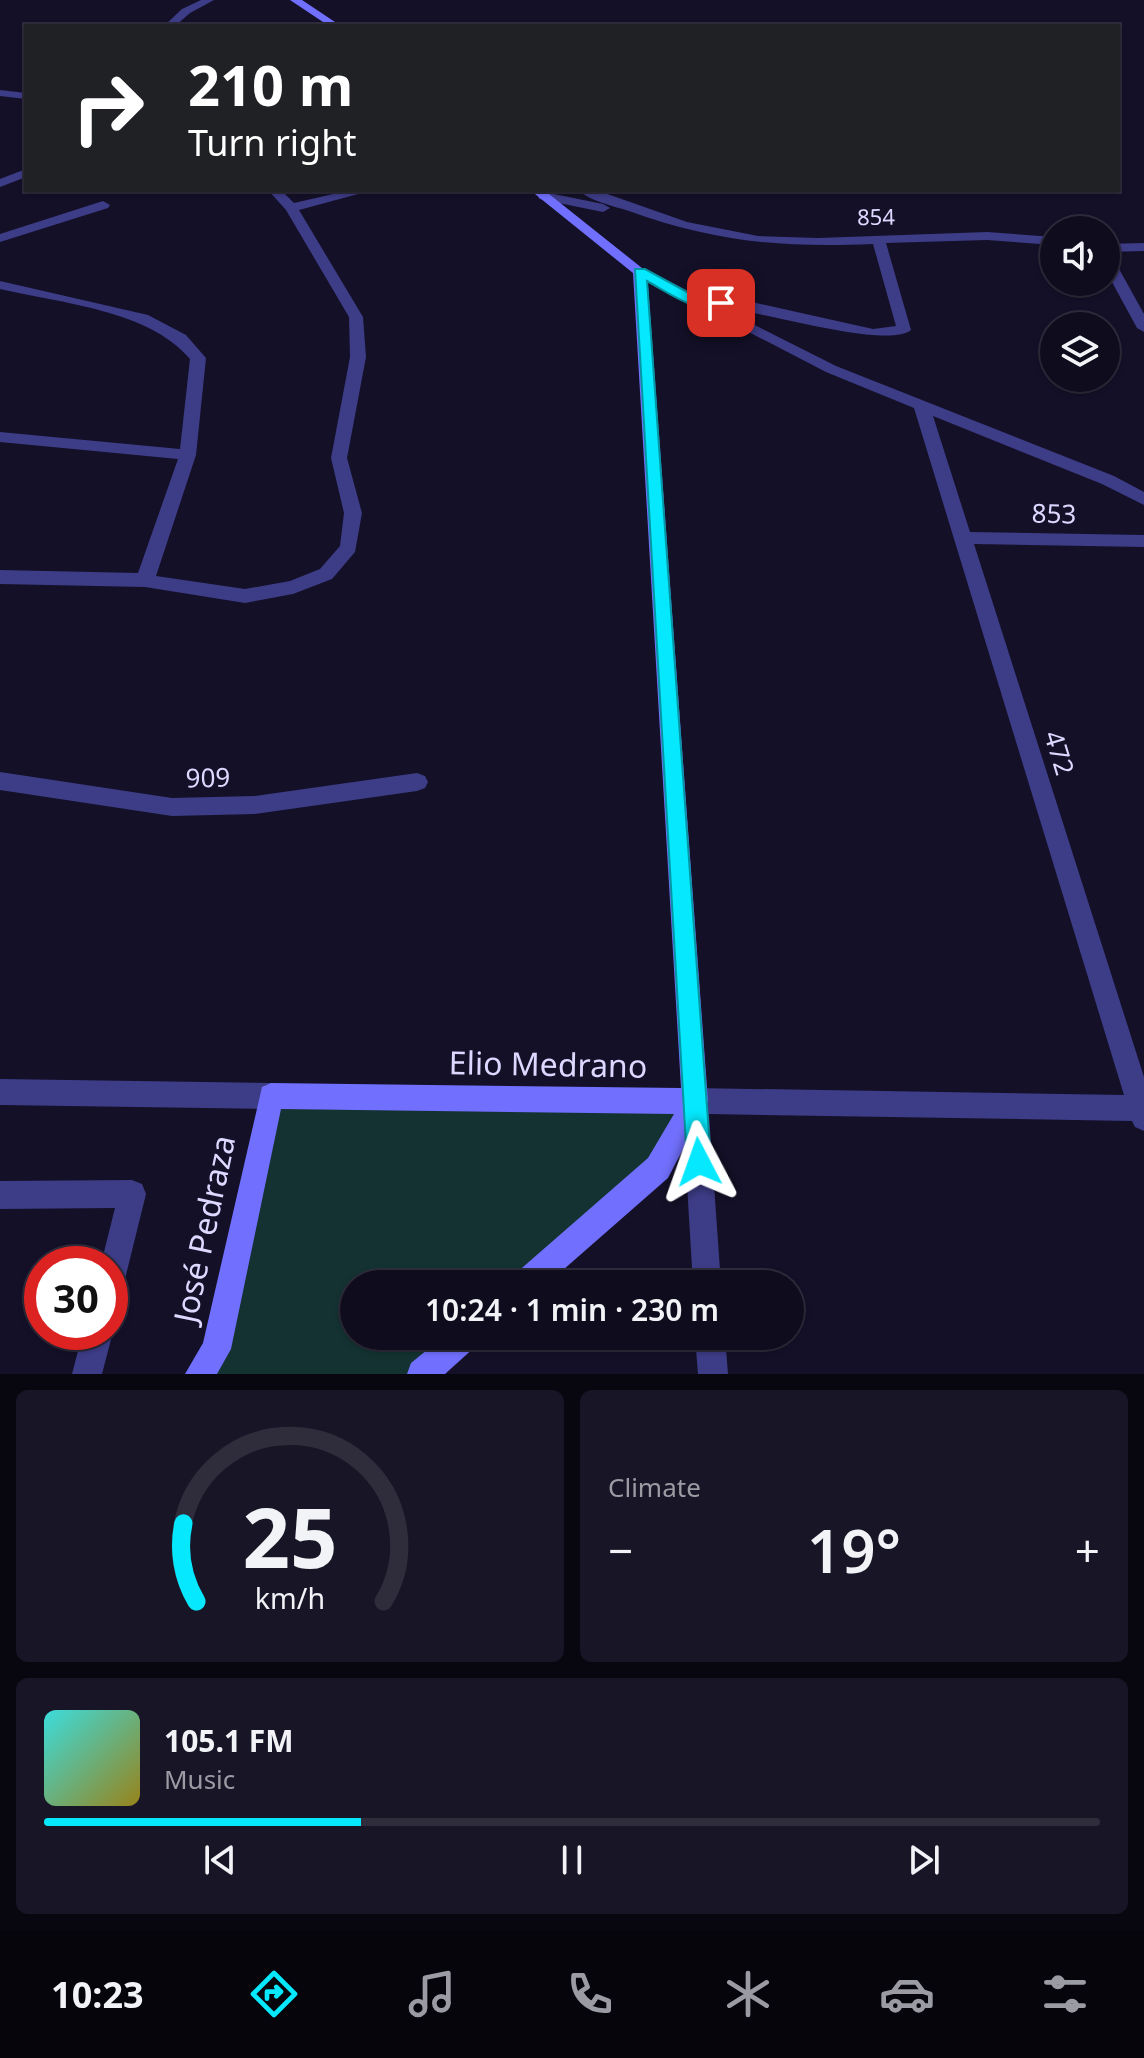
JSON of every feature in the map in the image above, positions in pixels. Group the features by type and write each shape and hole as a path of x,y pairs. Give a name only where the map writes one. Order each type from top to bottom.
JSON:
{"main road":[{"path":"295,0 333,24"},
{"path":"540,193 640,272 695,1101 658,1168 541,1270"},
{"name":"Elio Medrano","path":"271,1096 695,1101"},
{"name":"José Pedraza","path":"200,1374 216,1349 271,1096"},
{"path":"422,1374 450,1350"}],"street":[{"path":"171,24 186,11 209,0"},
{"path":"0,93 24,96"},
{"path":"0,183 24,174"},
{"path":"0,577 145,580 245,596 293,587 326,574 349,548 353,513 339,458 358,357 356,317 291,208 276,192"},
{"path":"291,208 359,192"},
{"name":"854","path":"589,192 653,217 737,237 784,242 987,237 1040,240"},
{"name":"854","path":"540,193 701,228"},
{"path":"0,238 103,205"},
{"path":"696,302 747,305 873,333 904,330 878,238"},
{"path":"1120,248 1144,247"},
{"path":"640,272 831,369 1108,480 1144,499"},
{"path":"1120,284 1144,328"},
{"path":"0,285 143,318 181,338 198,358 188,455 145,580"},
{"name":"472","path":"921,404 1143,1111"},
{"path":"0,437 188,455"},
{"name":"853","path":"963,538 1144,541"},
{"name":"909","path":"0,781 172,807 255,805 417,782"},
{"name":"Elio Medrano","path":"0,1092 271,1096"},
{"path":"695,1101 706,1270"},
{"name":"Elio Medrano","path":"695,1101 1143,1111"},
{"path":"0,1195 132,1194 119,1246"},
{"path":"87,1374 93,1350"},
{"path":"711,1350 713,1374"}],"green space":[{"path":"271,1096 695,1101 658,1168 541,1270 340,1270 340,1350 450,1350 422,1374 200,1374"}],"route":[{"path":"699,1162 640,272 696,302 721,303"}]}
